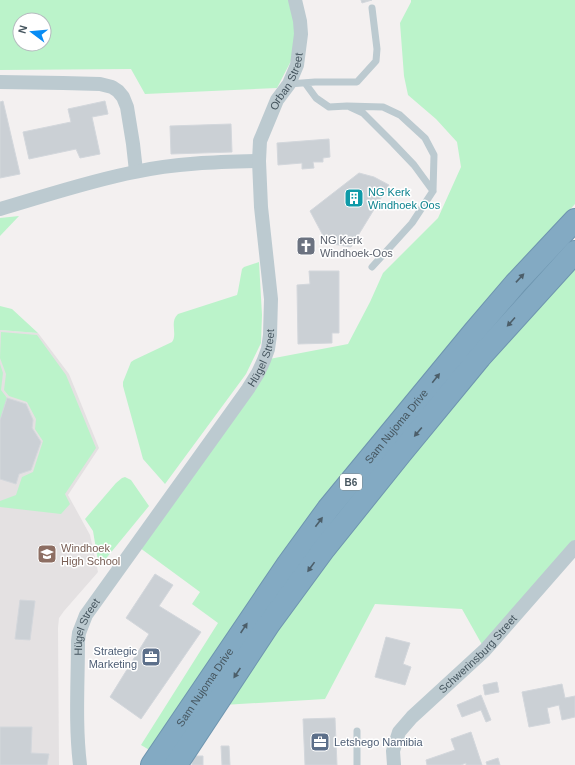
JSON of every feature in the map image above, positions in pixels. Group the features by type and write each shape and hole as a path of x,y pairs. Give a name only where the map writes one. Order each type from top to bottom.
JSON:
{"highway":[{"name":"Sam Nujoma Drive","path":"152,765 288,564 328,509 479,326 515,284 575,220"},
{"name":"Sam Nujoma Drive","path":"176,765 269,624 324,549 401,452 480,357 575,252"}],"street":[{"name":"Orban Street","path":"259,161 260,141 277,100 289,84 297,65 301,34 300,21 295,0"},
{"path":"0,82 64,82 100,84 112,87 123,97 127,107 136,171"},
{"path":"0,209 83,184 136,171 211,162 259,161"},
{"name":"Hügel Street","path":"80,765 78,641 84,619 248,389 258,374 268,349 271,299 261,207 259,161"},
{"name":"Schwerinsburg Street","path":"394,765 393,751 399,732 412,716 485,650 575,547"}],"lane":[{"path":"289,84 358,82 376,61 377,49 372,8"},
{"path":"305,83 316,98 329,107 383,107 400,115 425,138 434,155 433,192 412,223 372,267"},
{"path":"347,106 363,114 393,143 414,166 433,192"},
{"path":"357,731 357,765"}],"shaded area":[{"name":"Windhoek High School","path":"0,330 38,333 69,374 99,448 68,495 90,535 98,572 59,618 59,765 0,765"}],"green space":[{"path":"0,0 290,0 296,35 292,59 277,88 145,94 131,69 0,70"},
{"path":"411,0 575,0 575,204 470,321 151,751 141,745 218,623 192,604 200,592 136,545 264,360 348,344 383,273 438,218 461,167 457,142 436,119 408,95 404,76 400,23"},
{"path":"19,216 0,236 0,218"},
{"path":"575,252 575,547 485,650 462,609 375,604 325,699 223,705 321,561"},
{"path":"259,262 262,315 261,343 246,374 165,484 143,459 123,386 123,382 131,362 172,342 174,339 174,321 178,314 237,295 242,269"},
{"path":"0,306 12,309 38,333 0,330"},
{"path":"1,332 37,335 66,375 96,448 65,494 70,504 61,514 0,507 0,501 16,495 22,477 33,472 43,441 35,429 36,419 27,402 9,396 4,390 6,374 0,358"},
{"path":"0,364 3,373 1,390 7,398 0,420"},
{"path":"125,477 131,480 149,506 99,567 93,531 85,519 116,483"}],"building":[{"path":"361,0 372,0 362,3"},
{"path":"3,101 20,174 0,178 0,102"},
{"path":"105,101 108,114 92,117 100,154 80,158 76,149 29,159 23,132 71,122 68,109"},
{"path":"231,124 232,152 171,154 170,126"},
{"path":"329,139 330,157 323,158 323,162 313,162 314,168 302,169 302,163 278,165 277,143"},
{"name":"NG Kerk Windhoek Oos","path":"359,173 374,177 389,185 351,247 327,243 310,211"},
{"path":"309,271 339,271 339,333 332,333 332,343 298,344 297,285 310,284"},
{"path":"7,398 26,404 33,420 32,428 41,442 31,470 19,474 16,484 0,479 0,420"},
{"path":"155,574 173,585 159,606 201,632 141,719 110,697 149,634 126,618"},
{"path":"20,600 35,601 30,640 15,639"},
{"path":"386,637 410,643 403,664 411,667 405,685 375,677"},
{"path":"497,682 499,692 485,695 483,685"},
{"path":"562,684 565,698 575,696 575,717 562,720 559,705 547,708 550,723 529,727 522,692"},
{"path":"481,695 491,720 486,722 481,710 462,717 457,705"},
{"name":"Letshego Namibia","path":"335,718 337,765 305,765 303,719"},
{"path":"0,727 32,727 31,753 49,754 47,765 0,765"},
{"path":"471,732 482,765 466,765 466,763 461,765 427,765 426,760 455,750 451,739"},
{"path":"221,746 229,746 230,765 222,765"},
{"path":"192,756 203,756 203,765 192,765"},
{"path":"498,758 500,765 487,765 486,762"}],"place":[{"name":"NG Kerk Windhoek Oos","path":"354,198"},
{"name":"NG Kerk Windhoek-Oos","path":"306,246"},
{"name":"Windhoek High School","path":"47,554"},
{"name":"Strategic Marketing","path":"151,657"},
{"name":"Letshego Namibia","path":"320,742"}]}
